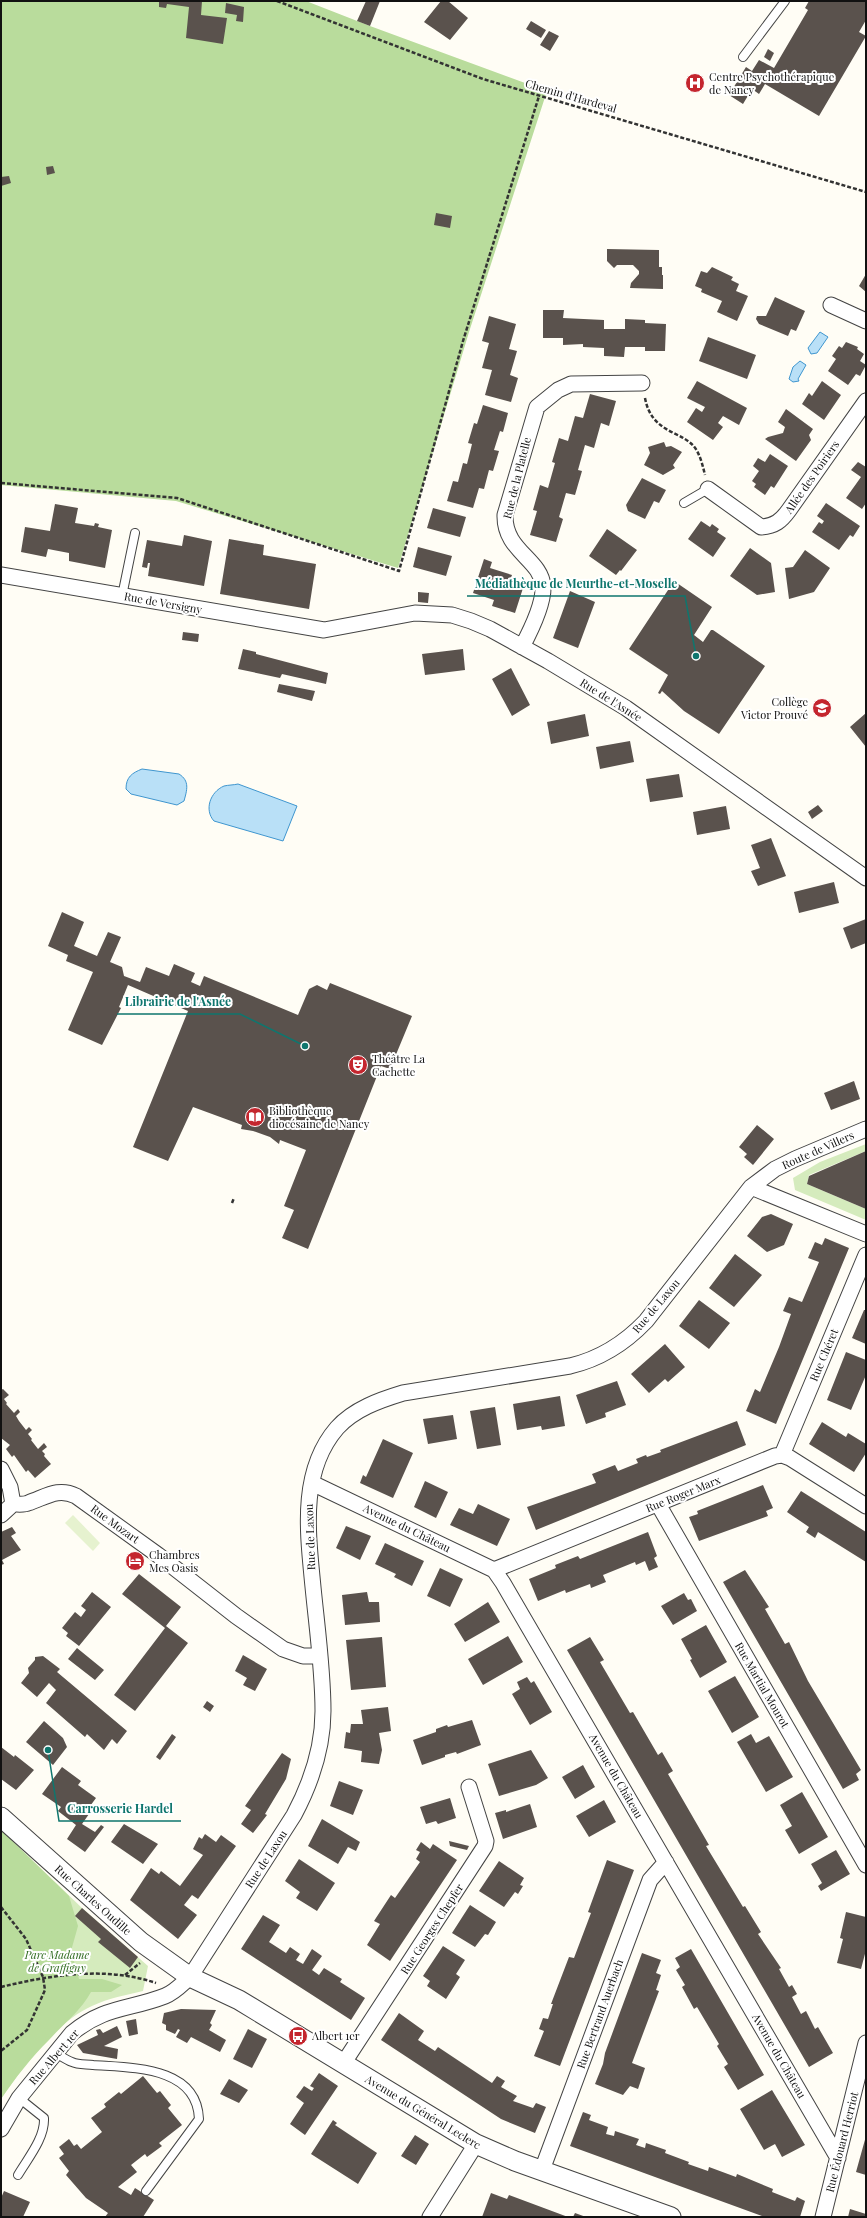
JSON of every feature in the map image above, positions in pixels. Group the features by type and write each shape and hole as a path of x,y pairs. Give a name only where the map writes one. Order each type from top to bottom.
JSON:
{"street":[{"path":"831,304 866,321"},
{"name":"Rue de la Platelle","path":"522,647 531,629 543,586 536,569 510,538 506,530 505,515 537,407 554,393 571,384 642,383"},
{"name":"Allée des Poiriers","path":"708,489 761,527 772,526 785,515 866,401"},
{"name":"Rue de Versigny","path":"1,575 324,630"},
{"name":"Rue de l'Asnée","path":"324,630 396,615 434,612 470,620 522,647 626,708 866,878"},
{"name":"Route de Villers","path":"751,1187 775,1169 866,1129"},
{"path":"751,1187 866,1234"},
{"name":"Rue de Laxou","path":"183,1983 294,1815 307,1787 319,1748 323,1713 320,1656 307,1517 312,1483 323,1450 334,1432 351,1416 375,1403 403,1393 576,1364 595,1358 616,1346 635,1332 650,1316 751,1187"},
{"name":"Rue Chéret","path":"782,1455 866,1256"},
{"path":"782,1455 790,1458 866,1506"},
{"name":"Rue Roger Marx","path":"494,1570 765,1460 782,1455"},
{"path":"1,1469 10,1487 13,1504 1,1515"},
{"name":"Avenue du Château","path":"312,1483 494,1570 503,1583 838,2158"},
{"name":"Rue Mozart","path":"13,1504 27,1504 50,1494 68,1492 120,1527 248,1625 283,1649 303,1656 320,1656"},
{"name":"Rue Martial Mourot","path":"658,1504 866,1865"},
{"name":"Rue Georges Chepfer","path":"343,2064 485,1846 486,1841 469,1787"},
{"name":"Rue Charles Oudille","path":"1,1816 141,1942 183,1983"},
{"name":"Rue Bertrand Auerbach","path":"542,2170 650,1880 666,1862"},
{"name":"Rue Albert 1er","path":"1,2129 19,2098 72,2033 94,2017 106,2012 165,1996 183,1983"},
{"name":"Avenue du Général Leclerc","path":"183,1983 239,2000 476,2144 542,2170 671,2217"},
{"name":"Rue Édouard Herriot","path":"823,2217 866,2043"},
{"path":"430,2217 476,2144"}],"lane":[{"path":"743,57 785,1"},
{"path":"684,503 708,489"},
{"path":"122,596 134,533"},
{"path":"56,2053 72,2063 154,2071 168,2076 189,2092 197,2102 199,2119 146,2191"},
{"path":"18,2176 38,2141 44,2123 44,2118 19,2098"}],"path":[{"name":"Chemin d'Hardeval","path":"277,1 483,79 617,117 705,146 866,192"},
{"path":"1,483 177,498 399,571 463,341 539,96"},
{"path":"642,383 646,404 654,420 667,431 688,442 697,451 708,489"},
{"path":"232,1203 234,1198"},
{"path":"1,1907 26,1939 43,1977 45,1990 27,2030 1,2051"},
{"path":"1,1987 43,1977 107,1974 183,1983"}],"green space":[{"path":"1,1 306,1 547,91 469,332 398,568 176,501 1,485"},
{"path":"866,1144 866,1151 809,1175 807,1184 866,1209 866,1220 795,1190 793,1178 820,1162"},
{"path":"73,1515 100,1543 93,1551 65,1523"},
{"name":"Parc Madame de Graffigny","path":"1,1830 82,1908 148,1966 143,1991 98,2003 79,2013 41,2046 19,2073 1,2099"},
{"name":"Parc Madame de Graffigny","path":"1,1830 69,1896 78,1926 71,1951 79,1979 102,1979 122,1985 111,1992 91,1992 77,2011 30,2061 1,2099"}],"water":[{"path":"820,332 828,337 817,353 811,354 808,348"},
{"path":"800,361 806,365 798,379 799,381 793,382 789,379 793,367"},
{"path":"142,769 179,774 185,780 187,786 184,801 177,805 131,794 126,789 128,778 135,772"},
{"path":"238,784 297,806 283,841 214,821 209,812 209,807 215,792 224,786"}],"building":[{"path":"159,1 202,1 201,15 227,18 223,44 186,38 189,7 167,4 166,8 159,7"},
{"path":"366,1 380,1 370,26 357,21"},
{"path":"441,1 448,1 468,18 450,40 424,22"},
{"path":"809,1 866,1 866,20 859,32 866,36 819,116 765,84 759,94 752,89 743,104 729,95 746,67 752,71 759,60 774,68 808,10 805,8"},
{"path":"226,3 244,7 243,22 236,21 237,15 225,13"},
{"path":"531,21 546,30 541,38 526,29"},
{"path":"549,31 559,36 550,51 540,45"},
{"path":"768,49 774,53 770,61 764,57"},
{"path":"53,166 55,173 47,175 46,167"},
{"path":"9,176 11,183 1,186 1,177"},
{"path":"436,213 452,216 450,228 434,225"},
{"path":"607,249 659,250 659,267 662,267 663,289 630,288 631,283 639,274 639,271 633,265 617,265 614,268 607,261"},
{"path":"712,267 733,277 731,280 739,284 736,291 748,296 737,321 717,312 722,301 701,292 702,289 695,286 701,271 707,273"},
{"path":"866,274 866,292 859,286"},
{"path":"775,297 805,311 796,331 791,329 788,336 759,324 756,319 757,316 766,316"},
{"path":"543,310 564,310 563,318 604,320 604,329 625,329 625,319 645,320 645,323 666,324 665,351 645,351 645,347 625,347 624,357 604,356 604,348 583,347 583,344 563,345 563,338 543,338"},
{"path":"489,316 516,324 509,349 517,351 510,375 518,378 511,402 485,395 492,370 482,368 489,343 482,341"},
{"path":"708,337 756,355 747,379 699,361"},
{"path":"846,342 858,347 857,349 864,354 860,361 866,365 860,376 856,374 848,385 828,371 836,359 832,356 839,346 842,348"},
{"path":"697,381 747,408 739,425 723,416 718,423 723,427 713,440 687,422 696,408 702,412 705,407 687,398"},
{"path":"822,381 841,395 824,420 802,404 809,393 812,396"},
{"path":"590,394 616,401 609,426 601,423 594,448 585,445 578,470 582,471 575,495 566,493 559,517 563,519 556,542 530,535 537,511 533,510 540,485 548,488 555,463 552,462 559,438 568,441 575,416 583,418"},
{"path":"483,405 508,413 503,432 500,431 494,450 499,451 493,471 489,470 484,489 479,488 473,508 447,501 453,481 458,482 463,463 467,464 472,444 468,443 474,423 477,424"},
{"path":"786,409 813,429 809,435 811,440 796,461 765,439 783,433 785,427 778,422"},
{"path":"664,442 666,447 671,446 682,452 673,465 675,468 663,475 644,465 650,453 648,447"},
{"path":"770,454 788,466 774,488 771,486 765,495 754,487 756,484 752,481 759,471 753,466 758,458 765,462"},
{"path":"858,462 866,467 866,503 862,509 846,498 861,477 851,470"},
{"path":"642,478 666,490 659,503 654,501 645,519 628,511 626,505"},
{"path":"826,503 860,526 853,537 850,535 839,550 812,532 819,522 822,524 824,521 817,516"},
{"path":"55,504 78,508 75,523 94,526 95,523 99,524 98,527 112,530 105,568 69,561 69,553 48,549 46,557 21,552 25,527 50,531"},
{"path":"433,508 466,517 460,537 427,528"},
{"path":"701,521 710,527 712,524 719,529 717,532 726,538 713,557 688,539"},
{"path":"607,529 637,550 621,571 620,570 616,575 589,556"},
{"path":"184,535 212,541 204,586 148,576 150,563 148,563 147,568 142,567 147,540 182,546"},
{"path":"229,539 264,545 263,555 316,564 309,609 220,594"},
{"path":"418,547 452,556 446,576 413,567"},
{"path":"750,548 771,563 775,592 757,595 730,576"},
{"path":"805,550 830,568 814,592 789,599 785,568 793,567"},
{"path":"484,559 492,562 490,568 512,575 510,581 524,585 515,613 492,606 494,600 473,593"},
{"path":"674,581 712,607 694,635 703,642 711,630 713,630 765,666 719,734 684,711 662,691 660,694 658,693 668,675 629,649"},
{"path":"570,591 595,602 578,648 553,638"},
{"path":"418,592 429,593 428,603 418,602"},
{"path":"183,632 199,634 198,642 182,640"},
{"path":"243,649 256,652 256,654 328,673 326,684 282,674 280,678 238,669"},
{"path":"463,649 465,670 425,675 422,654"},
{"path":"511,668 530,705 512,716 492,679"},
{"path":"279,684 315,691 312,701 277,692"},
{"path":"866,713 866,747 850,727"},
{"path":"585,714 589,736 551,744 547,722"},
{"path":"630,741 634,762 600,769 596,747"},
{"path":"679,774 683,797 650,802 646,779"},
{"path":"818,805 823,811 812,819 808,812"},
{"path":"726,806 730,829 697,835 693,812"},
{"path":"771,838 786,876 758,886 751,871 760,868 751,845"},
{"path":"834,882 839,903 799,913 794,892"},
{"path":"62,912 84,922 74,946 97,956 108,932 121,937 110,962 122,967 124,976 140,982 146,967 169,976 174,964 195,973 191,982 200,986 204,976 298,1015 309,989 317,985 327,990 330,983 412,1016 390,1069 381,1066 308,1249 282,1238 294,1210 284,1206 306,1150 280,1140 279,1144 270,1137 253,1131 241,1129 242,1125 193,1107 168,1161 133,1147 188,1011 128,985 119,1007 121,1008 102,1045 68,1030 93,972 66,961 68,955 48,946"},
{"path":"866,919 866,943 851,949 843,928"},
{"path":"854,1081 860,1099 831,1110 824,1093"},
{"path":"757,1125 774,1139 753,1165 744,1157 747,1154 739,1147"},
{"path":"866,1151 866,1209 807,1184 809,1176"},
{"path":"771,1214 793,1224 784,1245 767,1252 747,1236 762,1217"},
{"path":"825,1238 849,1248 776,1424 746,1411 755,1389 760,1392 779,1347 791,1314 783,1311 789,1297 802,1302 819,1262 808,1258 815,1242 822,1245"},
{"path":"735,1254 762,1275 734,1307 709,1288"},
{"path":"699,1300 730,1323 709,1349 679,1326"},
{"path":"864,1310 866,1310 866,1344 852,1338"},
{"path":"665,1344 685,1367 668,1382 665,1379 649,1393 631,1374"},
{"path":"846,1352 866,1360 866,1375 851,1410 827,1400"},
{"path":"617,1381 626,1405 605,1413 606,1417 586,1424 576,1395"},
{"path":"3,1389 9,1395 4,1399 7,1403 6,1404 14,1413 18,1409 20,1412 16,1416 19,1421 26,1430 29,1427 32,1430 28,1434 32,1439 31,1440 38,1449 44,1443 47,1447 42,1451 45,1454 44,1456 51,1464 35,1478 28,1470 26,1472 14,1455 12,1457 6,1449 10,1445 1,1438 1,1390"},
{"path":"560,1396 565,1426 542,1430 541,1426 517,1430 513,1404"},
{"path":"495,1407 501,1445 477,1449 470,1411"},
{"path":"453,1415 457,1439 428,1444 423,1419"},
{"path":"737,1421 746,1445 536,1530 527,1507 596,1483 592,1474 615,1465 618,1471 638,1463 636,1459 661,1452 660,1450"},
{"path":"822,1422 846,1437 848,1433 866,1444 866,1453 854,1472 809,1444"},
{"path":"383,1439 413,1453 393,1498 360,1483 363,1475 366,1477"},
{"path":"425,1481 448,1492 436,1518 414,1507"},
{"path":"763,1485 773,1508 766,1511 768,1516 699,1541 689,1517 698,1514 697,1511"},
{"path":"801,1491 866,1532 866,1562 818,1532 815,1538 806,1532 809,1527 787,1512"},
{"path":"478,1504 510,1519 497,1546 450,1525 459,1508 473,1514"},
{"path":"346,1526 371,1536 360,1560 336,1548"},
{"path":"12,1527 16,1533 11,1536 21,1550 2,1560 4,1564 1,1565 1,1532"},
{"path":"648,1532 657,1556 654,1558 658,1567 649,1571 645,1561 636,1565 635,1562 603,1575 606,1582 591,1588 590,1584 566,1593 565,1590 538,1601 529,1579 556,1568 555,1565 578,1556 580,1559"},
{"path":"385,1543 424,1561 412,1586 394,1577 396,1574 375,1564"},
{"path":"440,1568 463,1579 450,1607 427,1596"},
{"path":"745,1570 769,1607 765,1609 785,1644 789,1642 808,1681 861,1770 856,1774 859,1780 843,1789 723,1582"},
{"path":"139,1574 181,1607 166,1626 188,1643 135,1711 114,1695 165,1628 122,1594"},
{"path":"92,1592 111,1607 79,1646 66,1636 68,1633 62,1628 75,1612 81,1617 86,1610 81,1606"},
{"path":"367,1592 369,1602 379,1602 380,1622 345,1625 342,1595"},
{"path":"684,1593 688,1600 691,1599 697,1611 673,1625 661,1606"},
{"path":"488,1602 500,1622 465,1642 454,1624"},
{"path":"706,1625 727,1662 700,1678 681,1639"},
{"path":"508,1636 523,1662 483,1685 468,1659"},
{"path":"382,1637 386,1687 351,1690 346,1640"},
{"path":"590,1637 604,1660 600,1662 630,1713 633,1712 658,1755 662,1752 673,1771 668,1774 709,1845 706,1846 743,1907 745,1906 761,1932 758,1934 781,1968 779,1969 789,1987 792,1985 797,1994 792,1997 801,2014 806,2011 815,2029 818,2027 833,2053 809,2067 567,1650"},
{"path":"77,1648 104,1670 95,1680 68,1659"},
{"path":"243,1655 267,1669 255,1691 243,1685 247,1678 235,1671"},
{"path":"43,1656 60,1669 57,1672 127,1731 117,1744 112,1739 104,1750 87,1734 85,1737 46,1703 56,1690 49,1683 37,1697 21,1683 29,1673 28,1668 35,1660 35,1657"},
{"path":"735,1676 759,1717 732,1733 708,1691"},
{"path":"527,1677 531,1683 534,1681 552,1712 530,1725 512,1694 520,1689 517,1682"},
{"path":"207,1701 214,1706 210,1712 203,1707"},
{"path":"388,1707 391,1731 379,1733 382,1750 379,1764 361,1762 362,1751 344,1748 346,1732 350,1733 351,1724 363,1724 361,1710"},
{"path":"472,1720 481,1745 457,1754 456,1752 445,1755 445,1757 422,1765 413,1740 436,1732 436,1729 447,1725 448,1727"},
{"path":"44,1721 63,1738 67,1747 53,1765 26,1742"},
{"path":"172,1734 176,1737 160,1760 156,1757"},
{"path":"751,1734 756,1743 769,1736 793,1777 766,1792 737,1742"},
{"path":"1,1747 14,1757 15,1755 34,1770 16,1790 1,1779"},
{"path":"531,1750 548,1778 536,1785 499,1796 488,1764"},
{"path":"282,1753 291,1759 286,1779 265,1814 267,1815 253,1833 241,1824 251,1810 245,1806"},
{"path":"583,1765 595,1787 575,1799 562,1777"},
{"path":"62,1767 81,1781 78,1785 96,1798 85,1813 89,1814 82,1824 95,1832 101,1825 104,1827 85,1852 67,1839 76,1825 58,1811 61,1807 42,1794"},
{"path":"339,1781 363,1790 353,1815 330,1806"},
{"path":"802,1792 828,1837 799,1854 785,1830 792,1826 780,1805"},
{"path":"450,1798 456,1818 438,1824 436,1821 426,1824 420,1807"},
{"path":"604,1800 616,1822 589,1837 576,1816"},
{"path":"530,1804 537,1827 503,1839 495,1813 506,1810 506,1812"},
{"path":"322,1819 360,1842 356,1851 348,1847 338,1864 308,1846"},
{"path":"124,1824 158,1844 143,1864 111,1842"},
{"path":"205,1834 216,1842 221,1835 236,1846 198,1899 192,1895 184,1905 197,1915 178,1939 130,1900 151,1868 159,1874 161,1871 180,1886 203,1855 193,1849 199,1837 202,1839"},
{"path":"449,1841 469,1846 467,1850 450,1846"},
{"path":"421,1842 430,1849 433,1844 457,1860 390,1961 367,1945 380,1924 374,1921 391,1895 395,1898 420,1862 416,1859 420,1852 416,1850"},
{"path":"836,1850 850,1874 821,1891 818,1886 822,1883 811,1864"},
{"path":"299,1859 335,1883 317,1911 296,1898 300,1892 285,1881"},
{"path":"607,1860 634,1870 560,2066 534,2056 544,2031 539,2029 543,2018 548,2019 553,2004 551,2004 569,1957 574,1958 591,1913 588,1912"},
{"path":"499,1861 524,1878 520,1885 523,1886 518,1894 515,1892 504,1907 479,1891"},
{"path":"470,1905 496,1922 488,1935 485,1934 475,1947 452,1933"},
{"path":"82,1908 138,1957 130,1968 98,1942 101,1939 75,1916"},
{"path":"846,1912 866,1917 866,1950 861,1969 837,1963 843,1939 840,1938"},
{"path":"263,1915 280,1925 269,1942 286,1953 290,1947 300,1954 296,1960 303,1964 312,1949 322,1956 312,1970 319,1975 324,1968 342,1979 340,1982 365,1998 351,2020 241,1949"},
{"path":"443,1946 465,1960 456,1974 460,1977 446,1999 427,1986 430,1981 423,1976"},
{"path":"691,1949 764,2075 738,2090 724,2067 728,2064 717,2046 719,2044 697,2007 694,2009 682,1987 685,1985 676,1970 680,1967 675,1958"},
{"path":"642,1953 661,1960 656,1973 661,1975 656,1990 659,1991 632,2063 645,2068 638,2089 630,2086 623,2095 595,2084"},
{"path":"181,2009 216,2010 210,2023 212,2025 209,2030 226,2040 220,2052 191,2037 187,2043 176,2037 180,2030 178,2029 175,2034 166,2030 166,2025 162,2023 164,2013"},
{"path":"399,2013 424,2031 418,2040 435,2051 438,2047 492,2083 497,2076 505,2081 501,2087 517,2096 513,2101 533,2108 536,2103 546,2107 535,2133 501,2119 381,2040"},
{"path":"136,2019 138,2034 129,2036 126,2021"},
{"path":"117,2026 122,2037 104,2046 118,2049 117,2059 83,2053 77,2045 98,2035 96,2030 100,2029 103,2033"},
{"path":"248,2029 267,2039 252,2068 233,2059"},
{"path":"319,2073 338,2086 305,2135 290,2124 304,2103 296,2097 304,2086 312,2091 314,2088 310,2086"},
{"path":"143,2076 157,2093 160,2091 171,2105 168,2108 182,2125 159,2143 162,2146 147,2157 145,2154 131,2165 137,2172 118,2187 131,2195 135,2188 154,2200 143,2217 105,2217 108,2213 86,2198 66,2175 69,2171 59,2158 64,2154 59,2147 69,2139 74,2146 77,2144 81,2149 102,2132 91,2118 106,2107 104,2104 119,2092 121,2094"},
{"path":"229,2079 248,2090 239,2103 220,2094"},
{"path":"772,2090 805,2145 782,2157 775,2144 764,2150 740,2109"},
{"path":"583,2112 591,2115 589,2120 608,2127 606,2134 614,2136 615,2131 639,2139 636,2145 645,2148 646,2143 666,2150 665,2153 689,2162 688,2164 708,2171 709,2167 736,2177 737,2174 773,2189 772,2192 795,2201 797,2197 805,2201 800,2217 765,2217 570,2146"},
{"path":"333,2120 337,2123 335,2125 377,2153 358,2184 311,2154"},
{"path":"415,2135 429,2144 416,2165 401,2156"},
{"path":"866,2136 866,2175 856,2172"},
{"path":"4,2191 30,2202 23,2217 1,2217 1,2198"},
{"path":"491,2193 507,2199 509,2195 568,2217 482,2217"},
{"path":"850,2209 866,2214 866,2217 848,2217"},
{"path":"575,2213 586,2217 573,2217"}],"place":[{"name":"Centre Psychothérapique de Nancy","path":"695,83"},
{"name":"Médiathèque de Meurthe-et-Moselle","path":"696,656"},
{"name":"Collège Victor Prouvé","path":"822,708"},
{"name":"Librairie de l'Asnée","path":"305,1046"},
{"name":"Théâtre La Cachette","path":"358,1065"},
{"name":"Bibliothèque diocésaine de Nancy","path":"255,1117"},
{"name":"Chambres Mes Oasis","path":"135,1561"},
{"name":"Carrosserie Hardel","path":"48,1750"},
{"name":"Albert 1er","path":"298,2036"}]}
